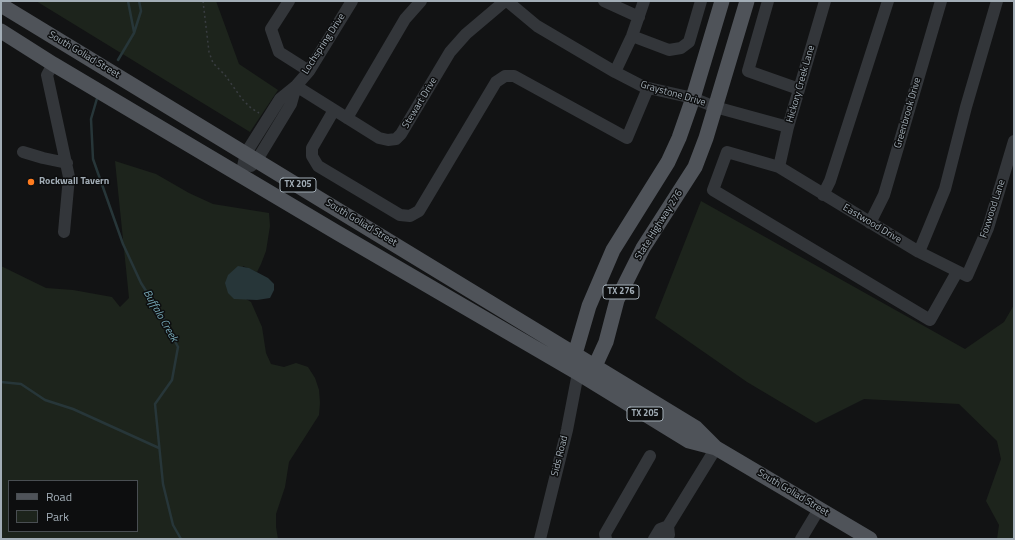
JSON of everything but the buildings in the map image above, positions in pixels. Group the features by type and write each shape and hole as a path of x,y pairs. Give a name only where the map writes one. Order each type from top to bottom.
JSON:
{"main road":[{"name":"TX 276","path":"578,373 575,354 589,306 613,250 668,162 693,98 722,1"},
{"name":"State Highway 276","path":"595,366 606,342 617,300 643,248 694,167 706,138 747,1"},
{"name":"South Goliad Street","path":"1,5 696,428 716,448 870,539"},
{"name":"South Goliad Street","path":"1,31 53,64 578,373 689,441 716,448"},
{"path":"578,373 595,366"}],"street":[{"path":"289,1 271,30 278,52 309,71"},
{"name":"Lochspring Drive","path":"241,175 252,157 291,104 296,86 309,71 352,1"},
{"path":"347,118 405,19 421,1"},
{"name":"Stewart Drive","path":"296,86 379,138 388,140 396,139 401,134 450,52 466,34 506,1"},
{"name":"Graystone Drive","path":"506,1 537,26 615,72 648,88 693,98 715,107 788,127"},
{"path":"604,1 639,17"},
{"path":"615,72 632,36 644,1"},
{"path":"632,36 668,50 681,48 689,42 701,1"},
{"path":"768,1 748,71 799,89"},
{"name":"Hickory Creek Lane","path":"779,167 788,127 825,1"},
{"path":"823,195 830,181 888,1"},
{"name":"Greenbrook Drive","path":"870,223 884,195 941,1"},
{"path":"919,252 945,189 966,107 997,1"},
{"path":"53,64 47,75 67,163 69,192 64,232"},
{"path":"334,110 312,148 312,156 318,166 400,215 410,216 419,211 496,82 505,76 514,76 627,138 648,88"},
{"name":"Foxwood Lane","path":"779,167 727,152 713,190 930,320 962,274 988,228 1014,141"},
{"path":"23,152 67,163"},
{"name":"Eastwood Drive","path":"779,167 919,252 962,274"},
{"name":"Sids Road","path":"540,539 567,430 578,373"},
{"path":"654,539 660,530 668,526 716,448"},
{"path":"606,539 604,534 650,456"},
{"path":"801,539 819,508"},
{"path":"666,539 669,535 668,526"}],"path":[{"path":"203,1 209,52 213,63 225,75 242,99 251,108 263,115"}],"green space":[{"path":"36,1 216,1 239,64 278,90 250,132"},
{"path":"115,161 156,174 189,193 213,204 269,213 270,226 266,251 261,264 257,272 243,266 234,299 246,299 251,302 262,327 266,353 271,364 284,367 296,363 308,367 315,378 319,390 320,403 319,415 289,462 285,487 276,514 278,539 1,539 1,266 46,288 73,290 112,297 120,307 129,298"},
{"path":"701,201 965,349 1004,322 1014,305 1014,539 997,539 999,525 986,501 1001,459 997,441 959,404 864,399 816,423 747,382 655,318"}],"shaded area":[{"path":"238,266 249,268 268,278 274,284 274,290 270,298 257,300 234,299 228,293 225,283 228,275"}],"waterway":[{"path":"128,1 134,32"},
{"name":"Buffalo Creek","path":"118,60 134,33 141,11 139,1"},
{"name":"Buffalo Creek","path":"98,95 91,119 93,159 123,244 141,283 162,316 178,347 172,380 155,404 163,484 173,525 181,539"},
{"path":"1,382 21,384 45,400 73,409 159,448"}],"place":[{"name":"Rockwall Tavern","path":"31,182"}]}
